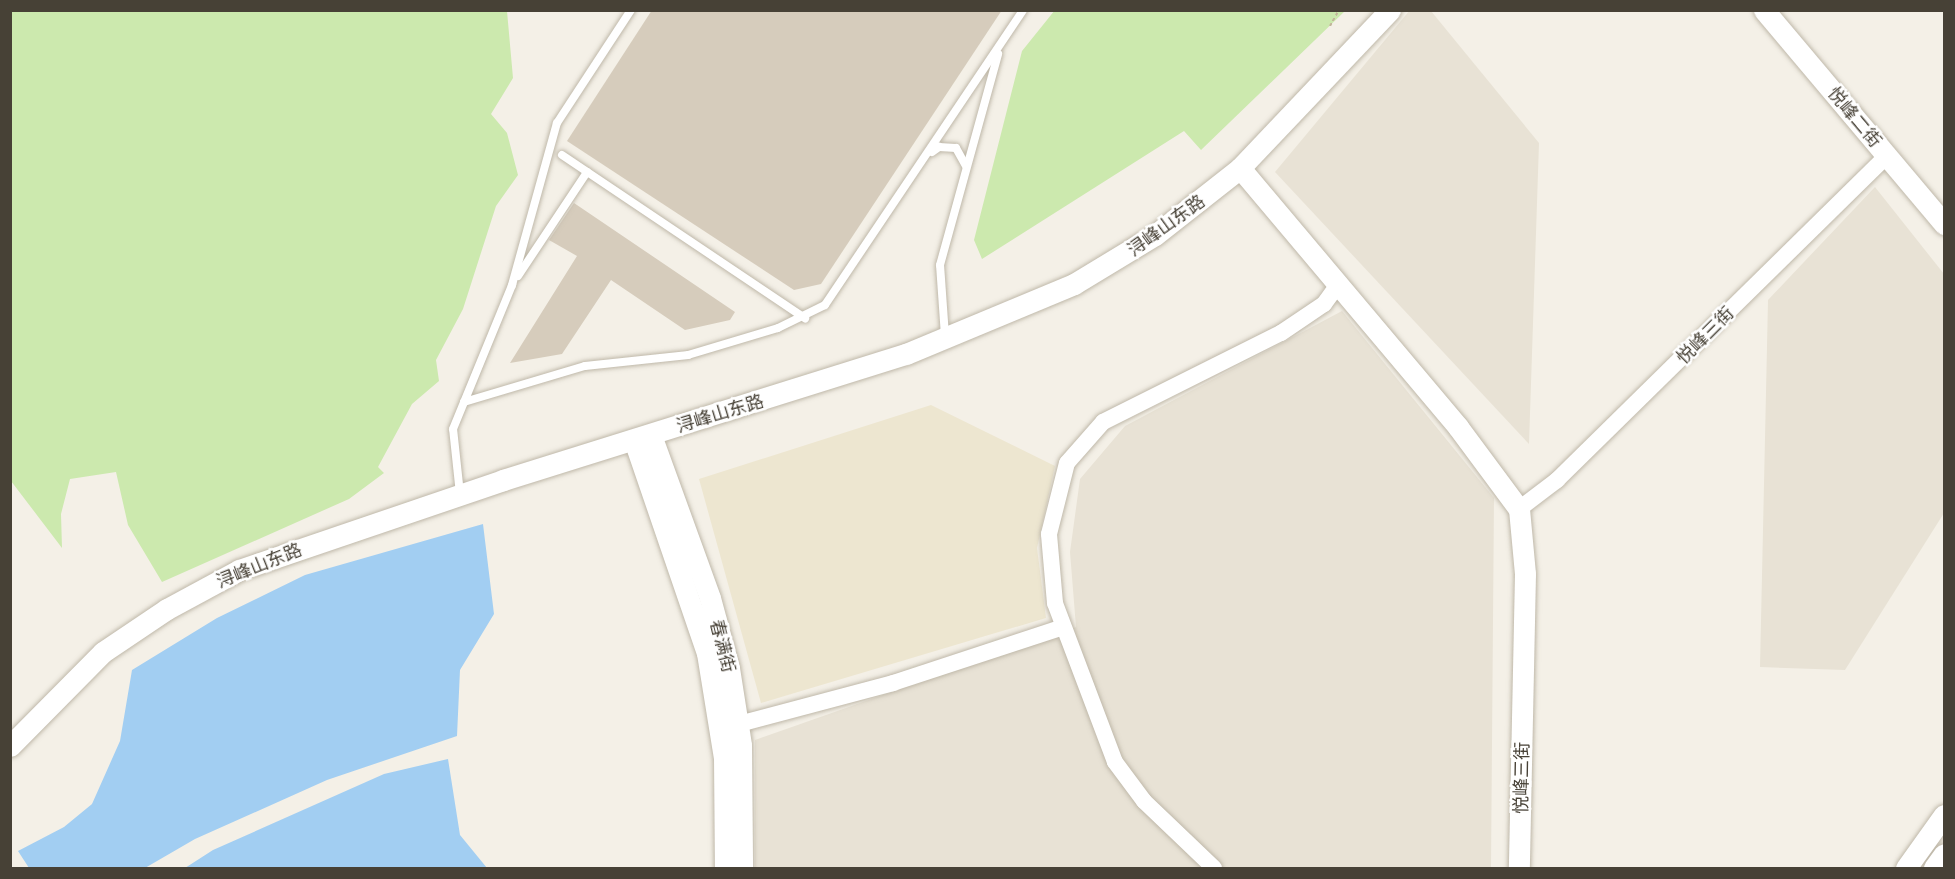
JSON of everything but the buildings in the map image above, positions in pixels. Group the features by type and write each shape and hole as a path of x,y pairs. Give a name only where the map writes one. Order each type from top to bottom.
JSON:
{"street":[{"name":"浔峰山东路","path":"10,746 77,673 193,594 280,555 460,494 946,340 1104,267 1240,168 1390,10"},
{"name":"悦峰二街","path":"1764,10 1944,224"},
{"name":"悦峰三街","path":"1519,868 1525,563 1519,509 1557,480 1887,156"},
{"path":"1240,168 1339,283 1519,509"},
{"path":"1214,868 1144,801 1115,762 1055,603 1049,534 1067,463 1103,422 1281,333 1324,304 1339,283"},
{"name":"春满街","path":"643,437 730,727 742,868"},
{"path":"730,727 1063,627"},
{"name":"春满街","path":"725,868 730,727"},
{"path":"1906,868 1944,815"},
{"path":"1934,868 1944,854"}],"lane":[{"path":"460,494 453,429 512,285 557,123 631,10"},
{"path":"464,402 585,366 688,355 805,318 825,305 839,288 1023,10"},
{"path":"946,340 940,264 1000,45"},
{"path":"927,156 939,147 956,148 966,167"},
{"path":"562,154 805,318"},
{"path":"512,285 587,171"}],"path":[{"path":"1330,26 1339,10"}],"shaded area":[{"path":"1410,10 1431,11 1539,143 1529,444 1275,172"},
{"path":"1875,187 1944,274 1944,513 1845,670 1760,667 1768,300"},
{"path":"1342,311 1494,498 1491,868 755,868 755,740 1076,627 1070,552 1080,479 1125,426"},
{"path":"931,405 1055,466 1037,548 1046,618 761,703 699,479"}],"green space":[{"path":"11,10 507,11 513,78 491,114 507,133 518,175 496,206 463,309 436,360 439,381 412,404 378,467 384,473 349,499 162,582 128,525 116,472 70,479 61,514 62,548 11,481"},
{"path":"1055,10 1345,11 1201,150 1184,131 982,259 974,240 1022,51"}],"water":[{"path":"483,524 494,614 460,670 457,736 327,780 195,839 145,868 29,868 18,851 64,827 92,804 120,741 132,670 217,618 305,575"},
{"path":"448,759 460,835 487,868 185,868 213,850 384,774"}]}
